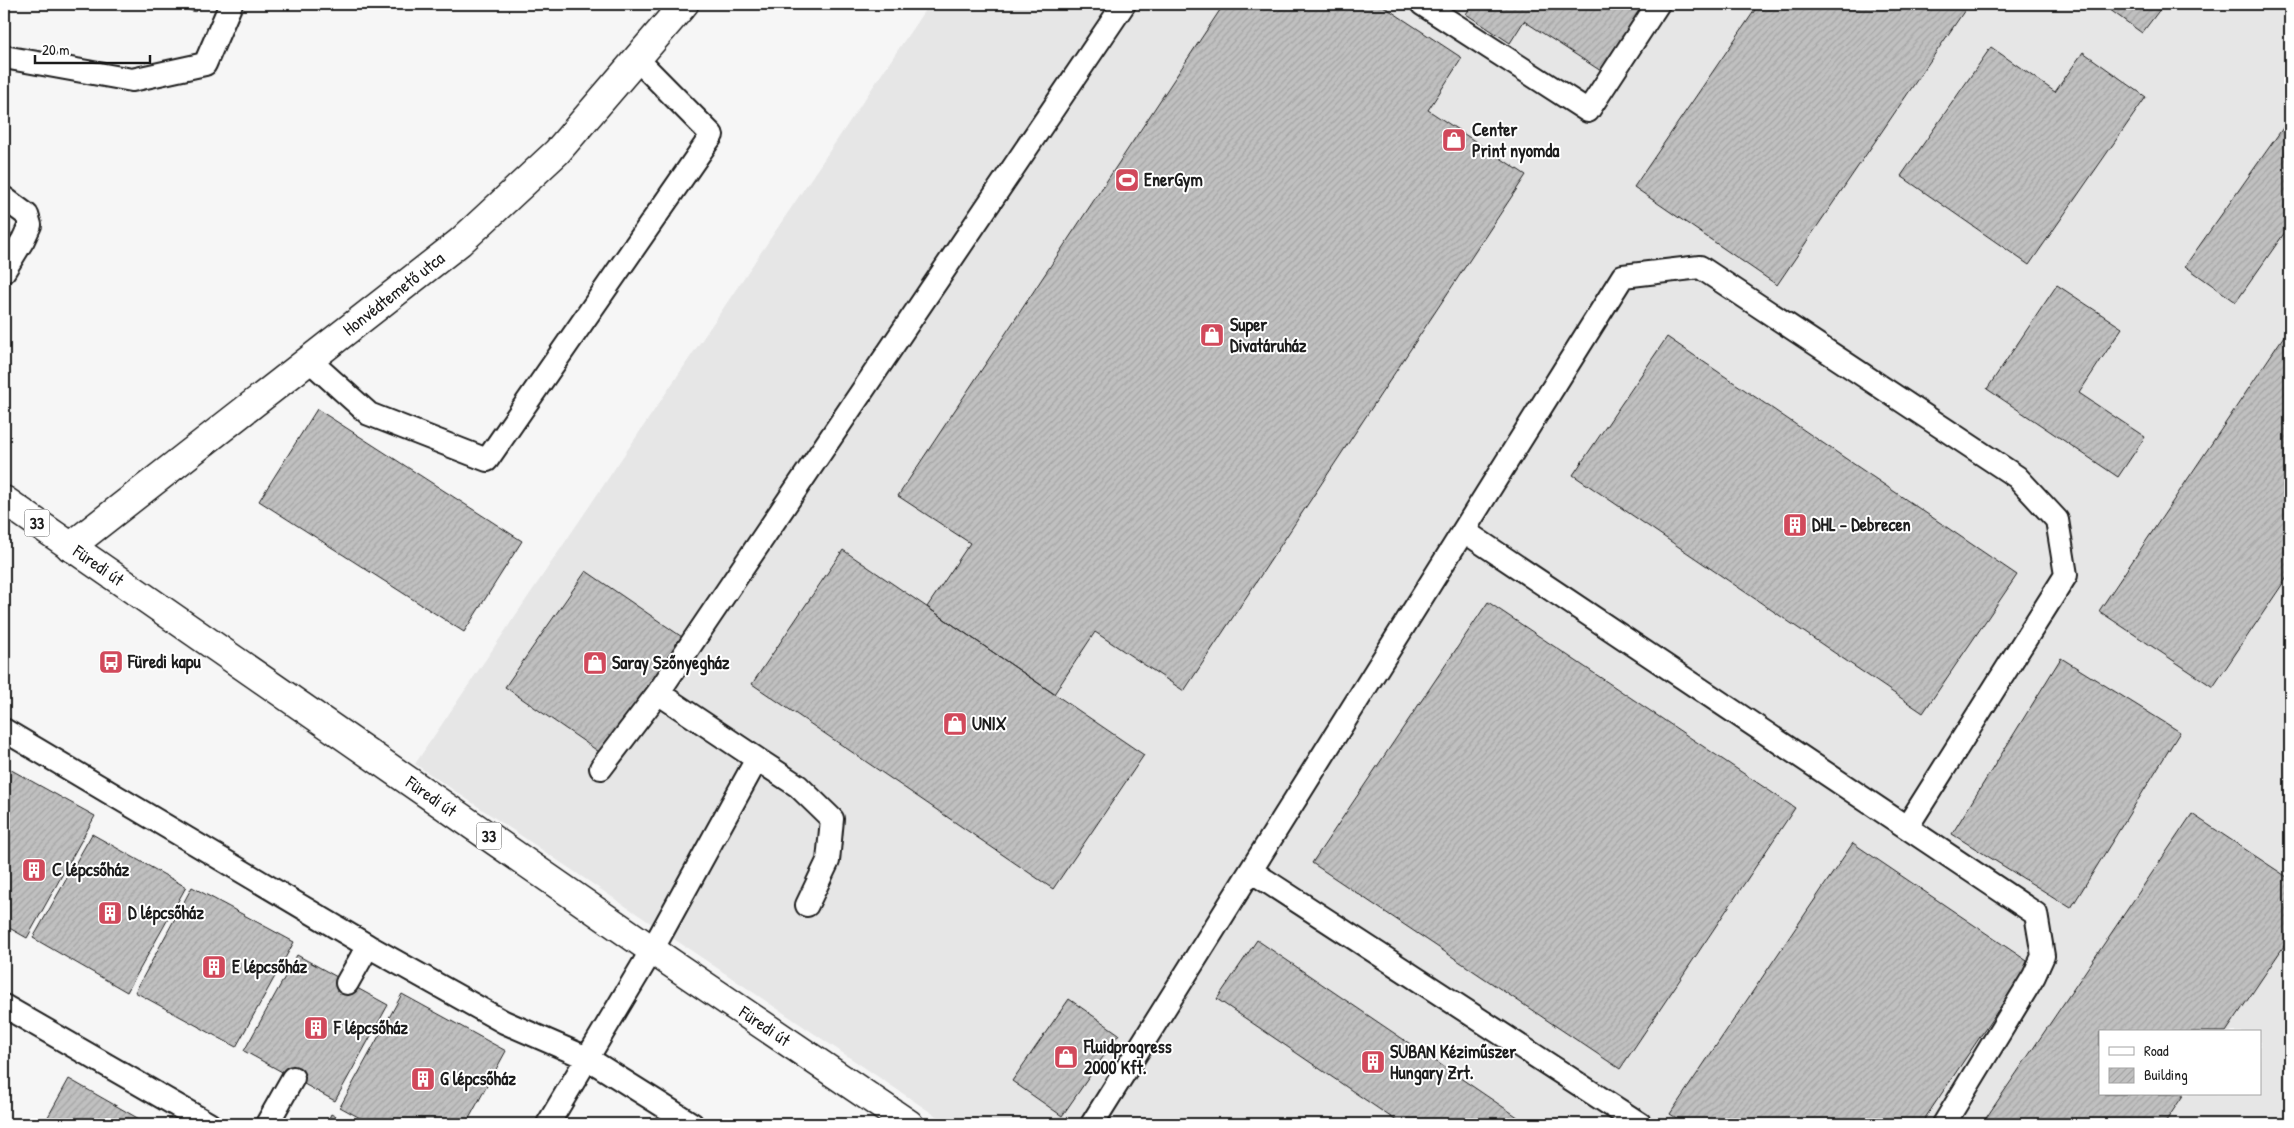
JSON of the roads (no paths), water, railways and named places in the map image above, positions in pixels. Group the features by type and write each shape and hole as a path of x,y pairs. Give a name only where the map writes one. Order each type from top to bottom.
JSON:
{"main road":[{"name":"Honvédtemető utca","path":"70,547 460,242 558,152 684,4"},
{"name":"Füredi út","path":"4,500 652,950 909,1124"}],"lane":[{"path":"4,56 132,80 206,64 231,4"},
{"path":"601,768 658,693 1124,4"},
{"path":"1422,4 1588,111 1658,4"},
{"path":"309,360 369,414 487,460 712,135 637,59"},
{"path":"4,198 27,216 30,225 24,240 4,271"},
{"path":"1092,1124 1623,276 1700,267 2017,476 2057,520 2066,575 1907,827"},
{"path":"1464,531 2036,914 2043,956 2034,976 1944,1124"},
{"path":"658,693 798,786 832,819 828,861 807,905"},
{"path":"4,730 368,946 504,1022 587,1058 692,1124"},
{"path":"548,1124 652,950 757,758"},
{"path":"1251,871 1640,1124"},
{"path":"347,983 368,946"},
{"path":"4,1006 209,1124"},
{"path":"266,1124 293,1078"}],"place":[{"name":"Center Print nyomda","path":"1454,140"},
{"name":"EnerGym","path":"1127,180"},
{"name":"Super Divatáruház","path":"1212,335"},
{"name":"DHL - Debrecen","path":"1795,525"},
{"name":"Füredi kapu","path":"111,662"},
{"name":"Saray Szőnyegház","path":"595,663"},
{"name":"UNIX","path":"955,724"},
{"name":"C lépcsőház","path":"34,870"},
{"name":"D lépcsőház","path":"110,913"},
{"name":"E lépcsőház","path":"214,967"},
{"name":"F lépcsőház","path":"316,1028"},
{"name":"Fluidprogress 2000 Kft.","path":"1066,1057"},
{"name":"SUBAN Kéziműszer Hungary Zrt.","path":"1373,1062"},
{"name":"G lépcsőház","path":"423,1079"}]}
